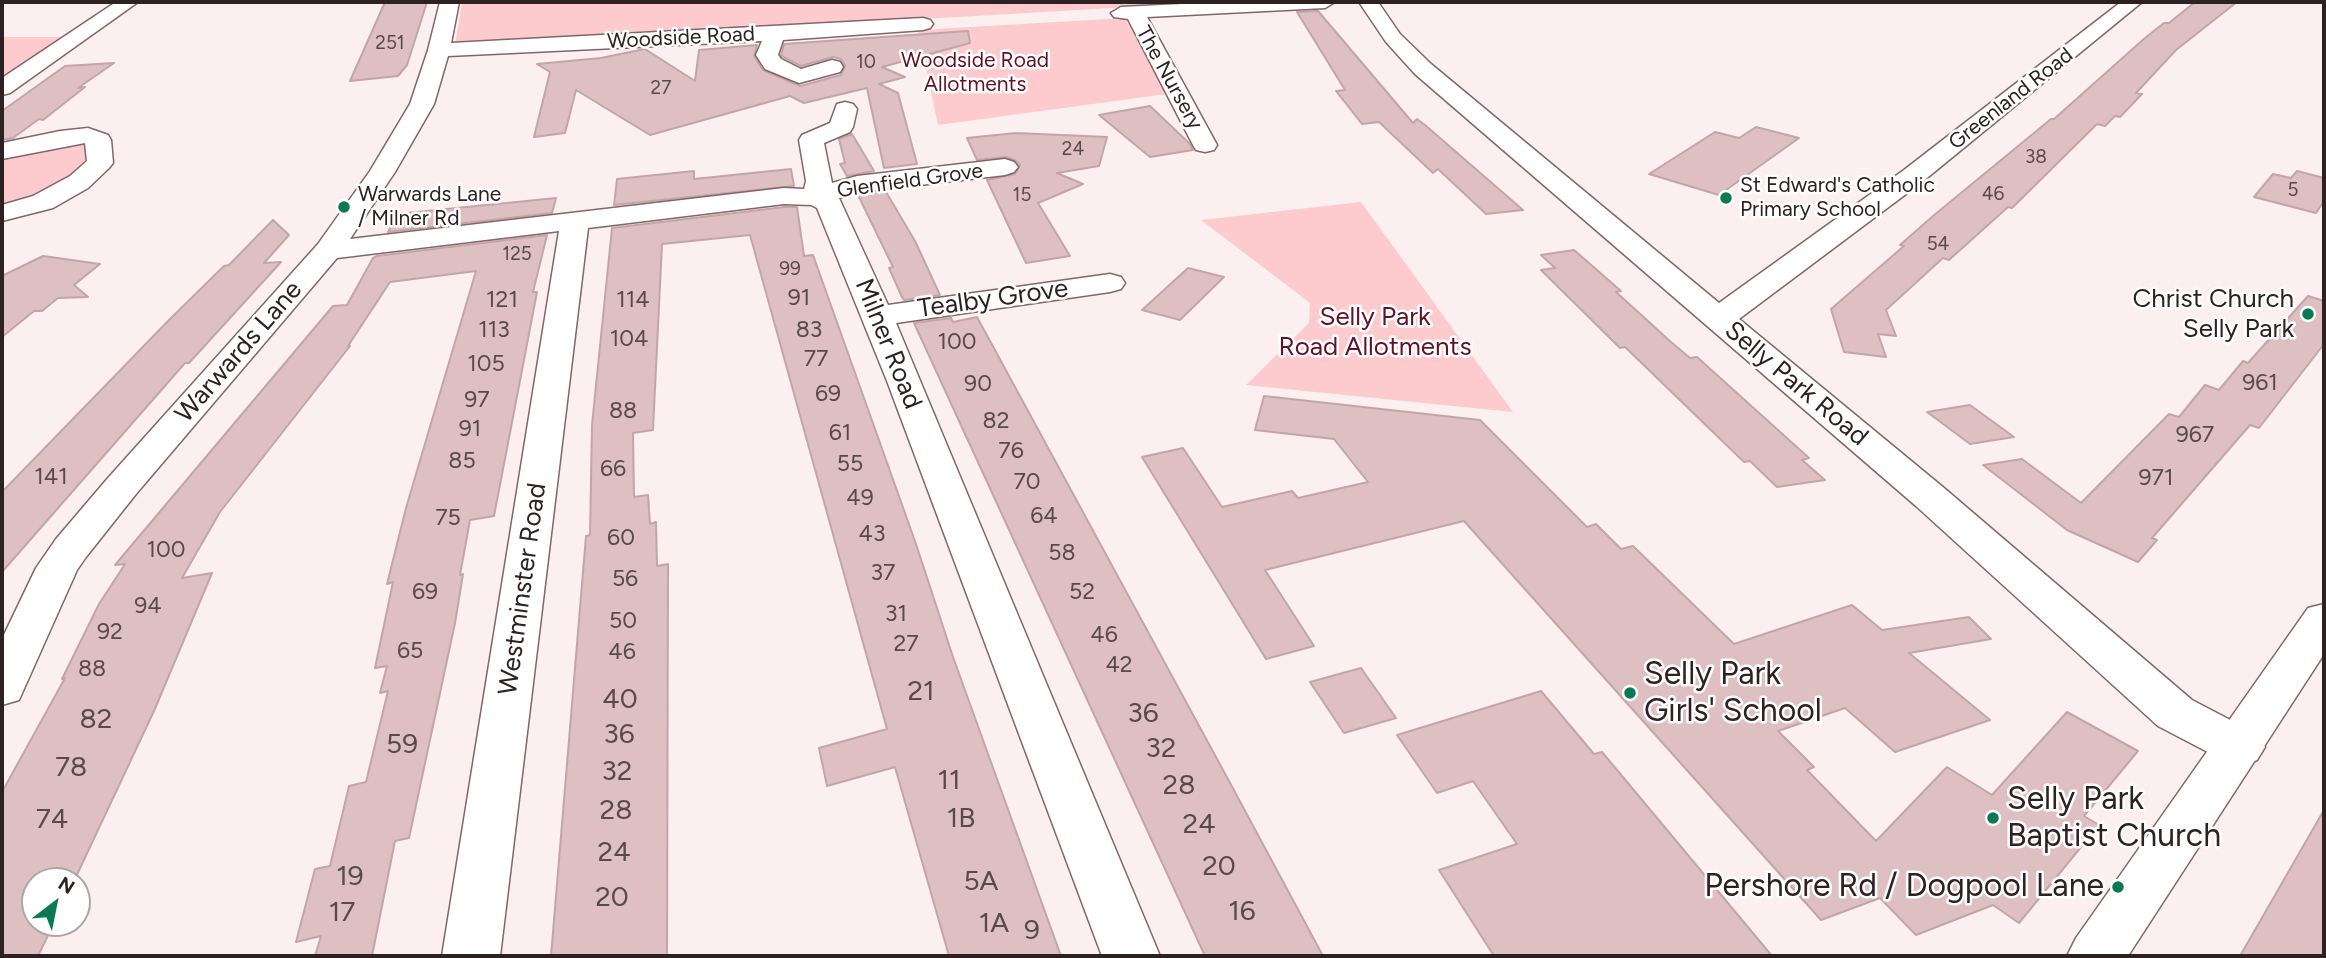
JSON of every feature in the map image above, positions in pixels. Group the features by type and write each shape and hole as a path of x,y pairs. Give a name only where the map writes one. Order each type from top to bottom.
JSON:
{"street":[{"path":"2,88 128,2"},
{"name":"Warwards Lane","path":"2,688 57,568 71,548 328,250 403,138 422,104 439,50 449,2"},
{"name":"The Nursery","path":"1205,145 1127,12 1325,2"},
{"name":"Selly Park Road","path":"1368,2 1393,38 1423,69 1930,497 2175,713 2240,747"},
{"name":"Greenland Road","path":"1718,319 1913,176 2133,2"},
{"name":"Woodside Road","path":"439,50 923,24"},
{"path":"775,34 767,55 773,64 799,76"},
{"path":"764,85 832,67"},
{"path":"328,250 784,196 816,197 819,181 811,140 841,127 845,109"},
{"path":"2,151 60,138 88,135 99,140 100,163 79,182 43,202 2,213"},
{"name":"Glenfield Grove","path":"816,197 857,184 1005,167"},
{"name":"Milner Road","path":"816,197 829,203 876,316 1131,956"},
{"name":"Westminster Road","path":"471,956 575,221"},
{"name":"Tealby Grove","path":"876,316 1110,283"},
{"path":"2096,956 2324,620"}],"green space":[{"path":"462,2 1217,2 455,46"},
{"name":"Woodside Road Allotments","path":"1125,18 1167,94 938,125 918,30"},
{"path":"2,37 65,37 2,80"},
{"path":"65,140 81,140 90,145 91,164 20,204 2,208 2,157"},
{"name":"Selly Park Road Allotments","path":"1361,202 1513,412 1246,385 1309,323 1310,303 1201,220"}],"building":[{"path":"385,2 427,2 407,65 398,76 350,81"},
{"path":"2195,2 2237,2 2176,50 2136,93 2142,94 2120,117 2115,116 2105,126 2097,124 2012,208 2008,207 1949,260 1943,258 1886,310 1896,336 1878,334 1886,357 1844,352 1831,309 1904,246 1900,245 1933,216 2054,119 2145,38"},
{"path":"1318,11 1413,123 1417,119 1425,125 1523,210 1486,214 1438,169 1433,173 1379,122 1362,124 1336,91 1345,90 1297,12"},
{"path":"968,31 970,43 882,67 905,77 879,84 898,93 917,164 884,168 867,88 804,103 790,96 650,135 576,90 565,133 534,137 550,72 537,64 601,58 645,49 695,81 699,50 757,45 754,56 763,70 800,86 841,75 845,66 841,59 833,57 801,66 781,55 784,44"},
{"path":"114,63 78,88 85,87 43,120 39,119 13,138 2,140 2,111 65,66"},
{"path":"1150,106 1193,150 1150,157 1099,115"},
{"path":"1756,127 1799,138 1719,195 1649,174 1715,132 1739,138"},
{"path":"1016,133 1107,137 1099,166 1057,173 1083,184 1038,203 1070,256 1026,263 987,180 1015,174 1020,165 1006,157 977,160 967,138"},
{"path":"852,134 874,171 847,176 840,164 845,163 839,139"},
{"path":"791,169 794,186 614,205 617,179 694,171 694,179"},
{"path":"2297,171 2324,178 2324,201 2316,213 2254,197 2273,174 2291,178"},
{"path":"886,192 915,241 940,295 904,300 902,297 889,268 893,267 858,195"},
{"path":"556,198 552,213 388,232 397,214"},
{"path":"797,207 804,256 813,255 1061,956 949,956 895,767 827,786 819,748 887,729 750,235 662,244 653,430 633,433 634,497 648,495 650,524 656,522 657,566 668,564 667,956 551,956 586,536 590,535 592,425 612,228"},
{"path":"273,220 289,235 264,263 281,262 189,363 185,363 2,572 2,492 169,320"},
{"path":"547,235 533,292 537,292 494,516 470,520 455,623 409,838 395,841 372,956 315,956 321,936 296,942 315,869 330,866 349,786 366,782 388,691 380,693 387,666 375,668 393,582 387,584 406,508 476,271 390,282 350,346 220,512 182,578 212,573 154,711 81,867 21,867 21,937 47,937 38,956 2,956 2,792 65,678 62,679 99,604 125,564 115,565 333,306 347,305 373,258"},
{"path":"1574,250 1621,291 1616,292 1671,342 1690,358 1697,357 1809,458 1802,460 1825,480 1777,487 1750,461 1744,462 1625,347 1620,348 1541,270 1555,268 1541,255"},
{"path":"43,256 100,264 74,285 88,297 58,298 42,311 34,311 2,337 2,276"},
{"path":"1188,268 1224,277 1180,320 1142,310"},
{"path":"2308,296 2324,301 2324,344 2259,428 2250,425 2152,538 2157,540 2138,562 2067,530 1983,465 2022,459 2081,503 2169,414 2179,417 2205,385 2219,390 2243,361 2248,363"},
{"path":"977,317 1323,956 1205,956 914,323 951,318 953,322"},
{"path":"1264,396 1480,420 1587,527 1596,524 1621,549 1633,546 1734,644 1852,605 1882,630 1969,617 1991,639 1909,653 1990,720 1895,752 1845,708 1778,731 1814,767 1807,770 1876,841 1947,767 1992,795 2067,712 2138,751 2084,816 2099,825 2019,923 1993,905 1916,935 1880,898 1821,920 1464,521 1265,570 1314,646 1266,659 1142,457 1183,448 1222,507 1292,491 1298,498 1368,482 1334,439 1255,430"},
{"path":"1970,405 2014,437 1970,444 1927,412"},
{"path":"1361,668 1396,718 1344,733 1310,682"},
{"path":"1541,691 1594,754 1602,752 1772,956 1494,956 1439,870 1517,844 1473,781 1437,793 1397,735"},
{"path":"2324,810 2324,956 2240,956"}],"place":[{"name":"St Edward's Catholic Primary School","path":"1726,198"},
{"name":"Warwards Lane / Milner Rd","path":"344,207"},
{"name":"Christ Church Selly Park","path":"2308,314"},
{"name":"Selly Park Girls' School","path":"1630,693"},
{"name":"Selly Park Baptist Church","path":"1993,818"},
{"name":"Pershore Rd / Dogpool Lane","path":"2118,887"}]}
